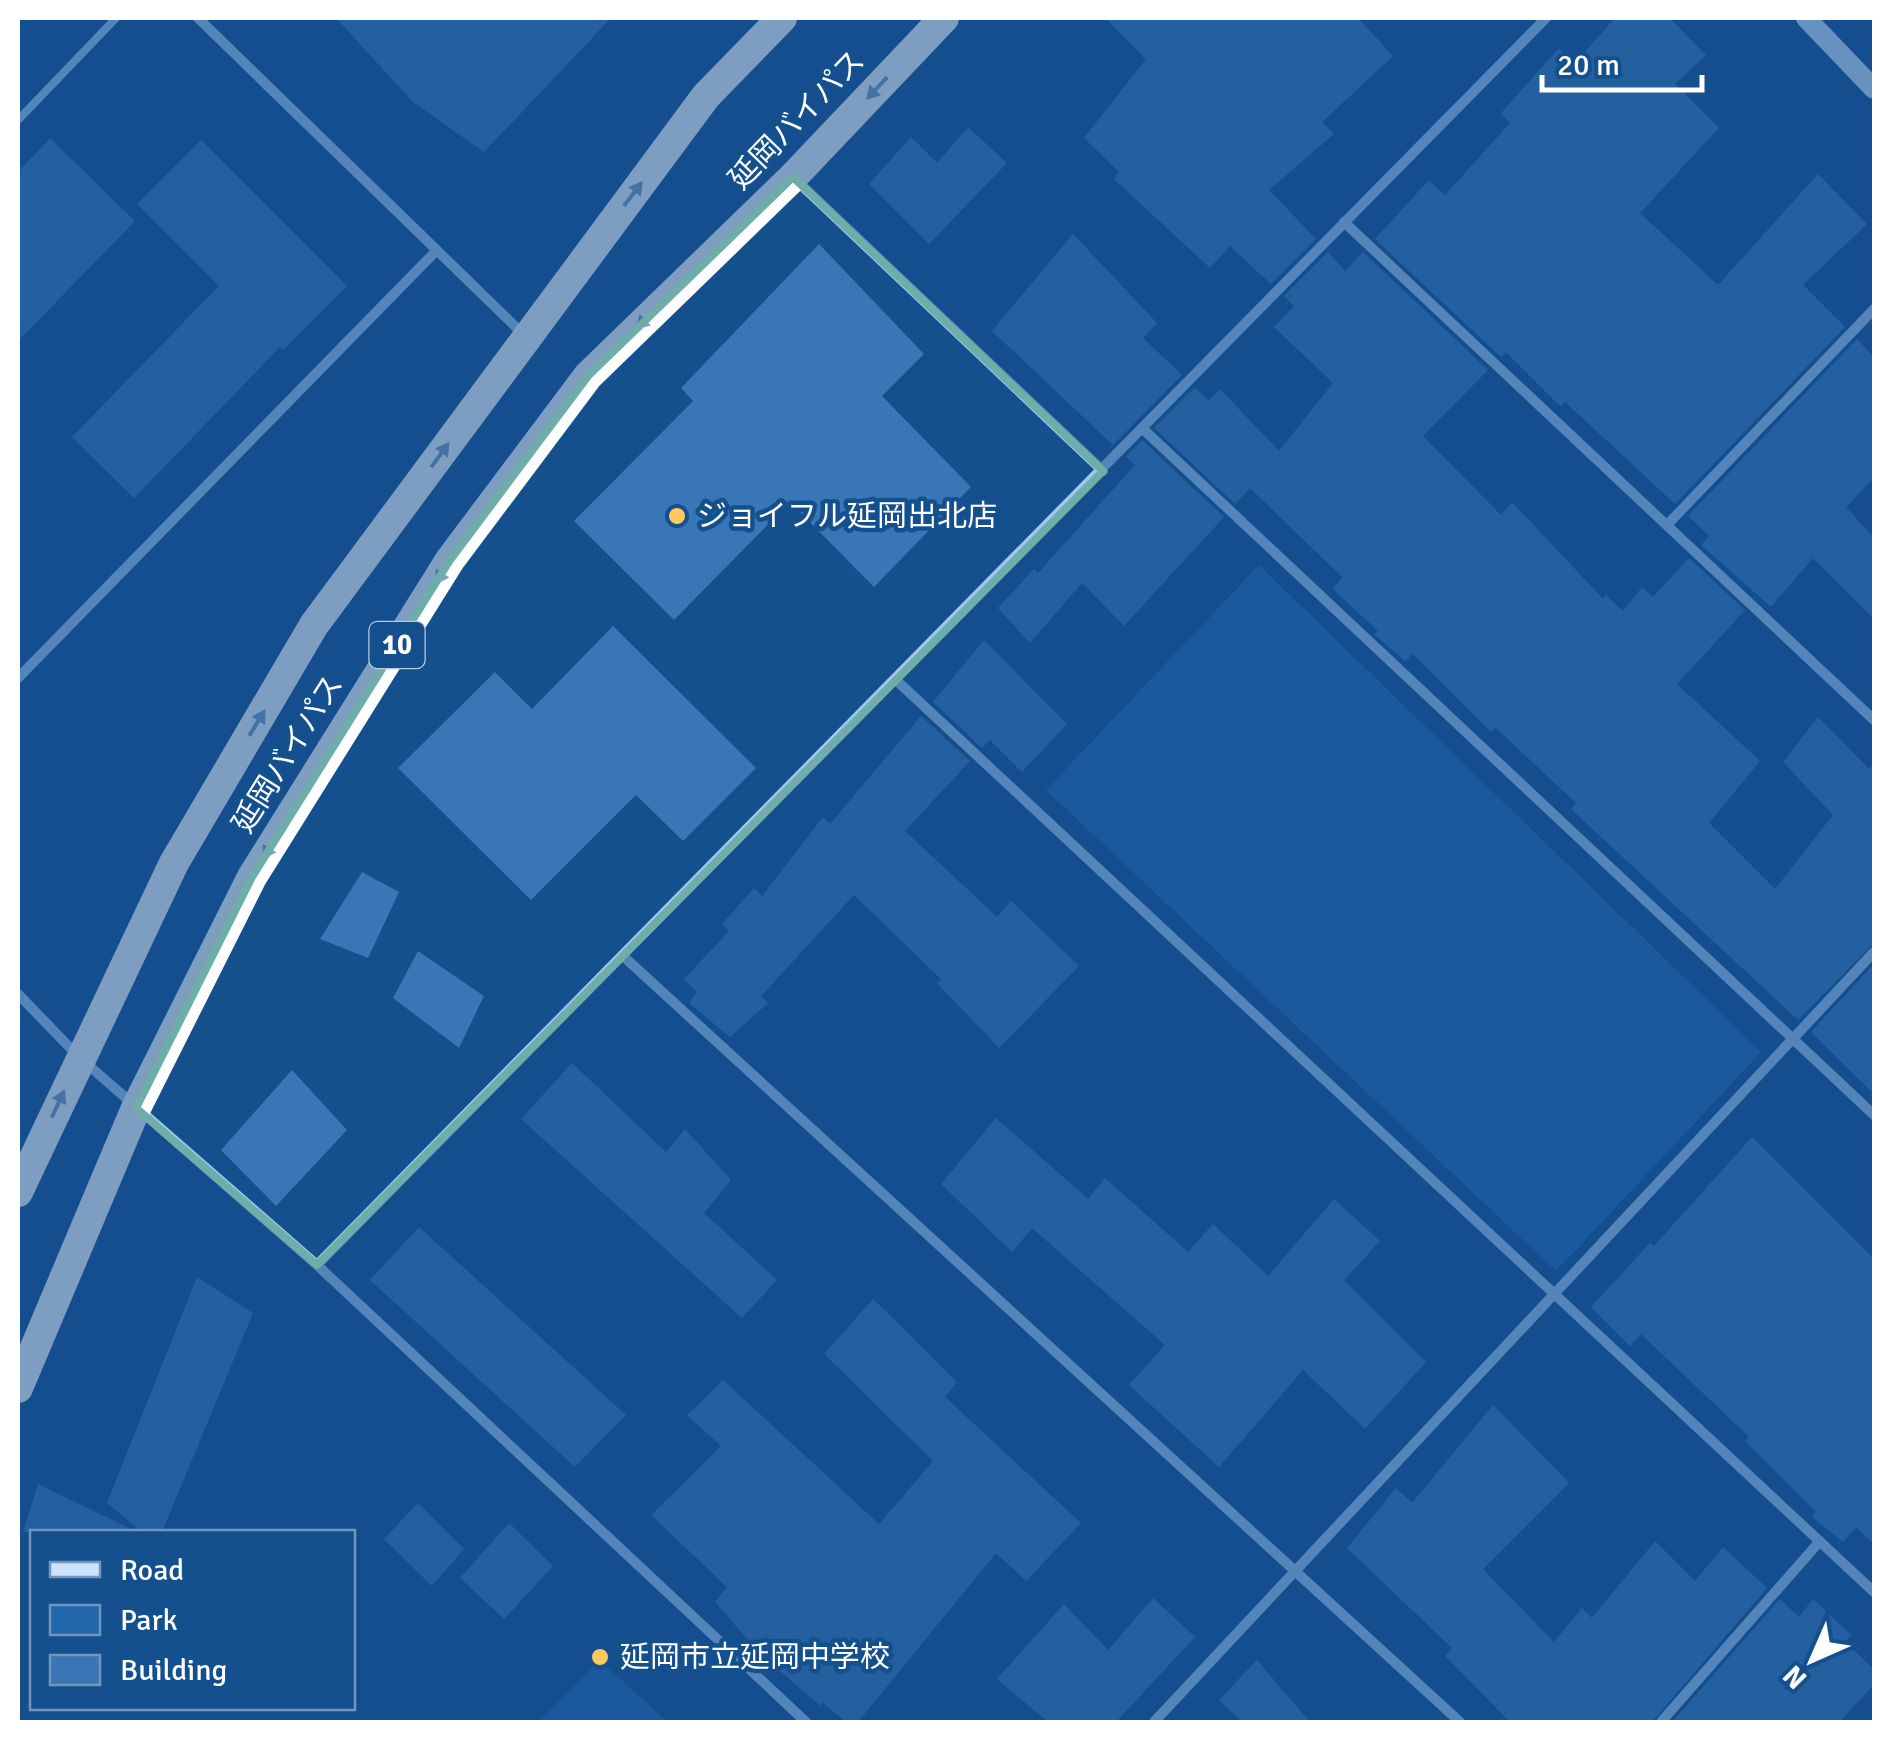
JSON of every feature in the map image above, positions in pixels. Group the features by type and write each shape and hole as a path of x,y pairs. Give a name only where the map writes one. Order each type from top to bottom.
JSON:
{"highway":[{"name":"延岡バイパス","path":"18,1192 174,863 314,625 706,96 782,18"},
{"name":"延岡バイパス","path":"18,1388 136,1108 252,877 450,560 588,376 794,177 944,18"}],"street":[{"path":"198,18 526,337"},
{"path":"317,1265 1546,18"},
{"path":"1806,18 1874,89"},
{"path":"794,177 1102,471"},
{"path":"1344,222 1874,720"},
{"path":"18,678 437,250"},
{"path":"1666,525 1874,310"},
{"path":"1142,428 1874,1115"},
{"path":"896,680 1874,1592"},
{"path":"1154,1722 1874,952"},
{"path":"624,956 1460,1722"},
{"path":"18,994 79,1058 317,1265 806,1722"},
{"path":"1662,1722 1820,1541"}],"lane":[{"path":"18,120 116,18"}],"highlighted area":[{"path":"793,177 1103,471 317,1265 136,1108 252,877 450,560 588,376"}],"green space":[{"path":"1259,565 1761,1052 1556,1271 1046,790"},
{"path":"599,1660 668,1722 539,1722"}],"building":[{"path":"336,18 611,18 484,152 413,102"},
{"path":"1105,18 1358,18 1393,56 1322,122 1334,134 1269,190 1316,239 1271,284 1230,246 1210,268 1114,179 1119,172 1084,138 1146,59"},
{"path":"1615,18 1670,18 1706,55 1675,84 1719,128 1640,213 1718,285 1818,174 1867,224 1803,285 1845,327 1675,504 1565,402 1561,407 1506,352 1501,357 1375,239 1429,180 1445,195 1510,123 1501,113 1559,48 1574,64"},
{"path":"968,127 1007,163 929,244 869,184 911,137 937,163"},
{"path":"50,138 135,221 18,341 18,172"},
{"path":"201,140 347,286 283,350 280,347 134,498 72,437 219,286 137,204"},
{"path":"1073,234 1157,323 1143,338 1182,375 1113,445 992,331"},
{"path":"819,244 924,354 882,396 971,487 874,587 790,502 674,620 574,521 693,401 681,388"},
{"path":"1328,252 1345,271 1363,252 1488,370 1423,436 1501,515 1512,502 1603,599 1606,595 1623,611 1642,587 1653,597 1689,558 1745,610 1677,684 1760,761 1709,823 1775,889 1833,815 1783,762 1818,717 1869,769 1874,761 1874,943 1798,1020 1571,809 1576,803 1495,727 1491,732 1413,654 1405,661 1374,634 1378,631 1333,589 1342,577 1250,488 1235,504 1154,428 1195,387 1209,401 1220,389 1279,451 1333,383 1274,327 1294,306 1284,296"},
{"path":"1857,339 1874,357 1874,478 1846,507 1874,538 1874,619 1813,558 1771,607 1701,545 1709,536 1688,516"},
{"path":"1142,440 1224,517 1124,626 1082,583 1030,643 998,608 1034,569 1038,573 1135,465 1126,457"},
{"path":"613,626 756,768 683,841 636,795 531,900 398,768 495,672 532,709"},
{"path":"984,640 1067,724 1022,772 990,740 982,748 933,702"},
{"path":"921,716 970,761 905,831 997,917 1011,901 1079,966 999,1048 937,983 941,979 854,895 761,996 768,1003 730,1037 689,1003 697,992 684,979 729,931 722,924 754,888 762,896 823,817 830,824"},
{"path":"362,872 399,892 368,958 320,939"},
{"path":"418,951 484,996 459,1048 393,998"},
{"path":"1874,964 1874,1094 1811,1032"},
{"path":"572,1063 666,1152 685,1129 731,1180 704,1213 777,1280 742,1318 521,1119"},
{"path":"292,1070 347,1130 276,1206 221,1150"},
{"path":"996,1118 1088,1199 1105,1178 1188,1252 1213,1224 1268,1276 1334,1199 1380,1241 1344,1280 1426,1362 1365,1429 1303,1370 1219,1467 1129,1385 1165,1345 1032,1228 1012,1252 941,1184"},
{"path":"1752,1137 1874,1259 1874,1544 1856,1527 1843,1542 1812,1517 1816,1512 1745,1441 1749,1437 1641,1334 1630,1346 1591,1307 1650,1243 1654,1246"},
{"path":"419,1227 626,1415 575,1467 370,1280"},
{"path":"197,1277 253,1313 163,1530 140,1530 107,1503"},
{"path":"873,1299 957,1382 945,1397 1081,1523 1026,1581 996,1553 858,1722 846,1722 760,1654 715,1602 727,1587 651,1515 721,1446 687,1415 723,1380 879,1524 933,1461 824,1354"},
{"path":"1493,1405 1569,1483 1483,1569 1554,1642 1582,1608 1592,1618 1655,1541 1695,1581 1723,1547 1767,1588 1652,1722 1510,1722 1445,1656 1452,1648 1347,1548 1396,1488 1412,1503"},
{"path":"38,1484 133,1530 30,1530 23,1532"},
{"path":"418,1503 464,1549 432,1586 384,1539"},
{"path":"509,1523 553,1566 504,1619 460,1578"},
{"path":"1153,1598 1195,1637 1116,1722 1048,1722 997,1679 1064,1604 1108,1650"},
{"path":"1780,1599 1799,1617 1813,1599 1851,1635 1845,1641 1874,1670 1874,1685 1839,1722 1672,1722"},
{"path":"1257,1660 1310,1722 1242,1722 1219,1700"}],"place":[{"name":"ジョイフル延岡出北店","path":"677,516"},
{"name":"延岡市立延岡中学校","path":"600,1657"}]}
